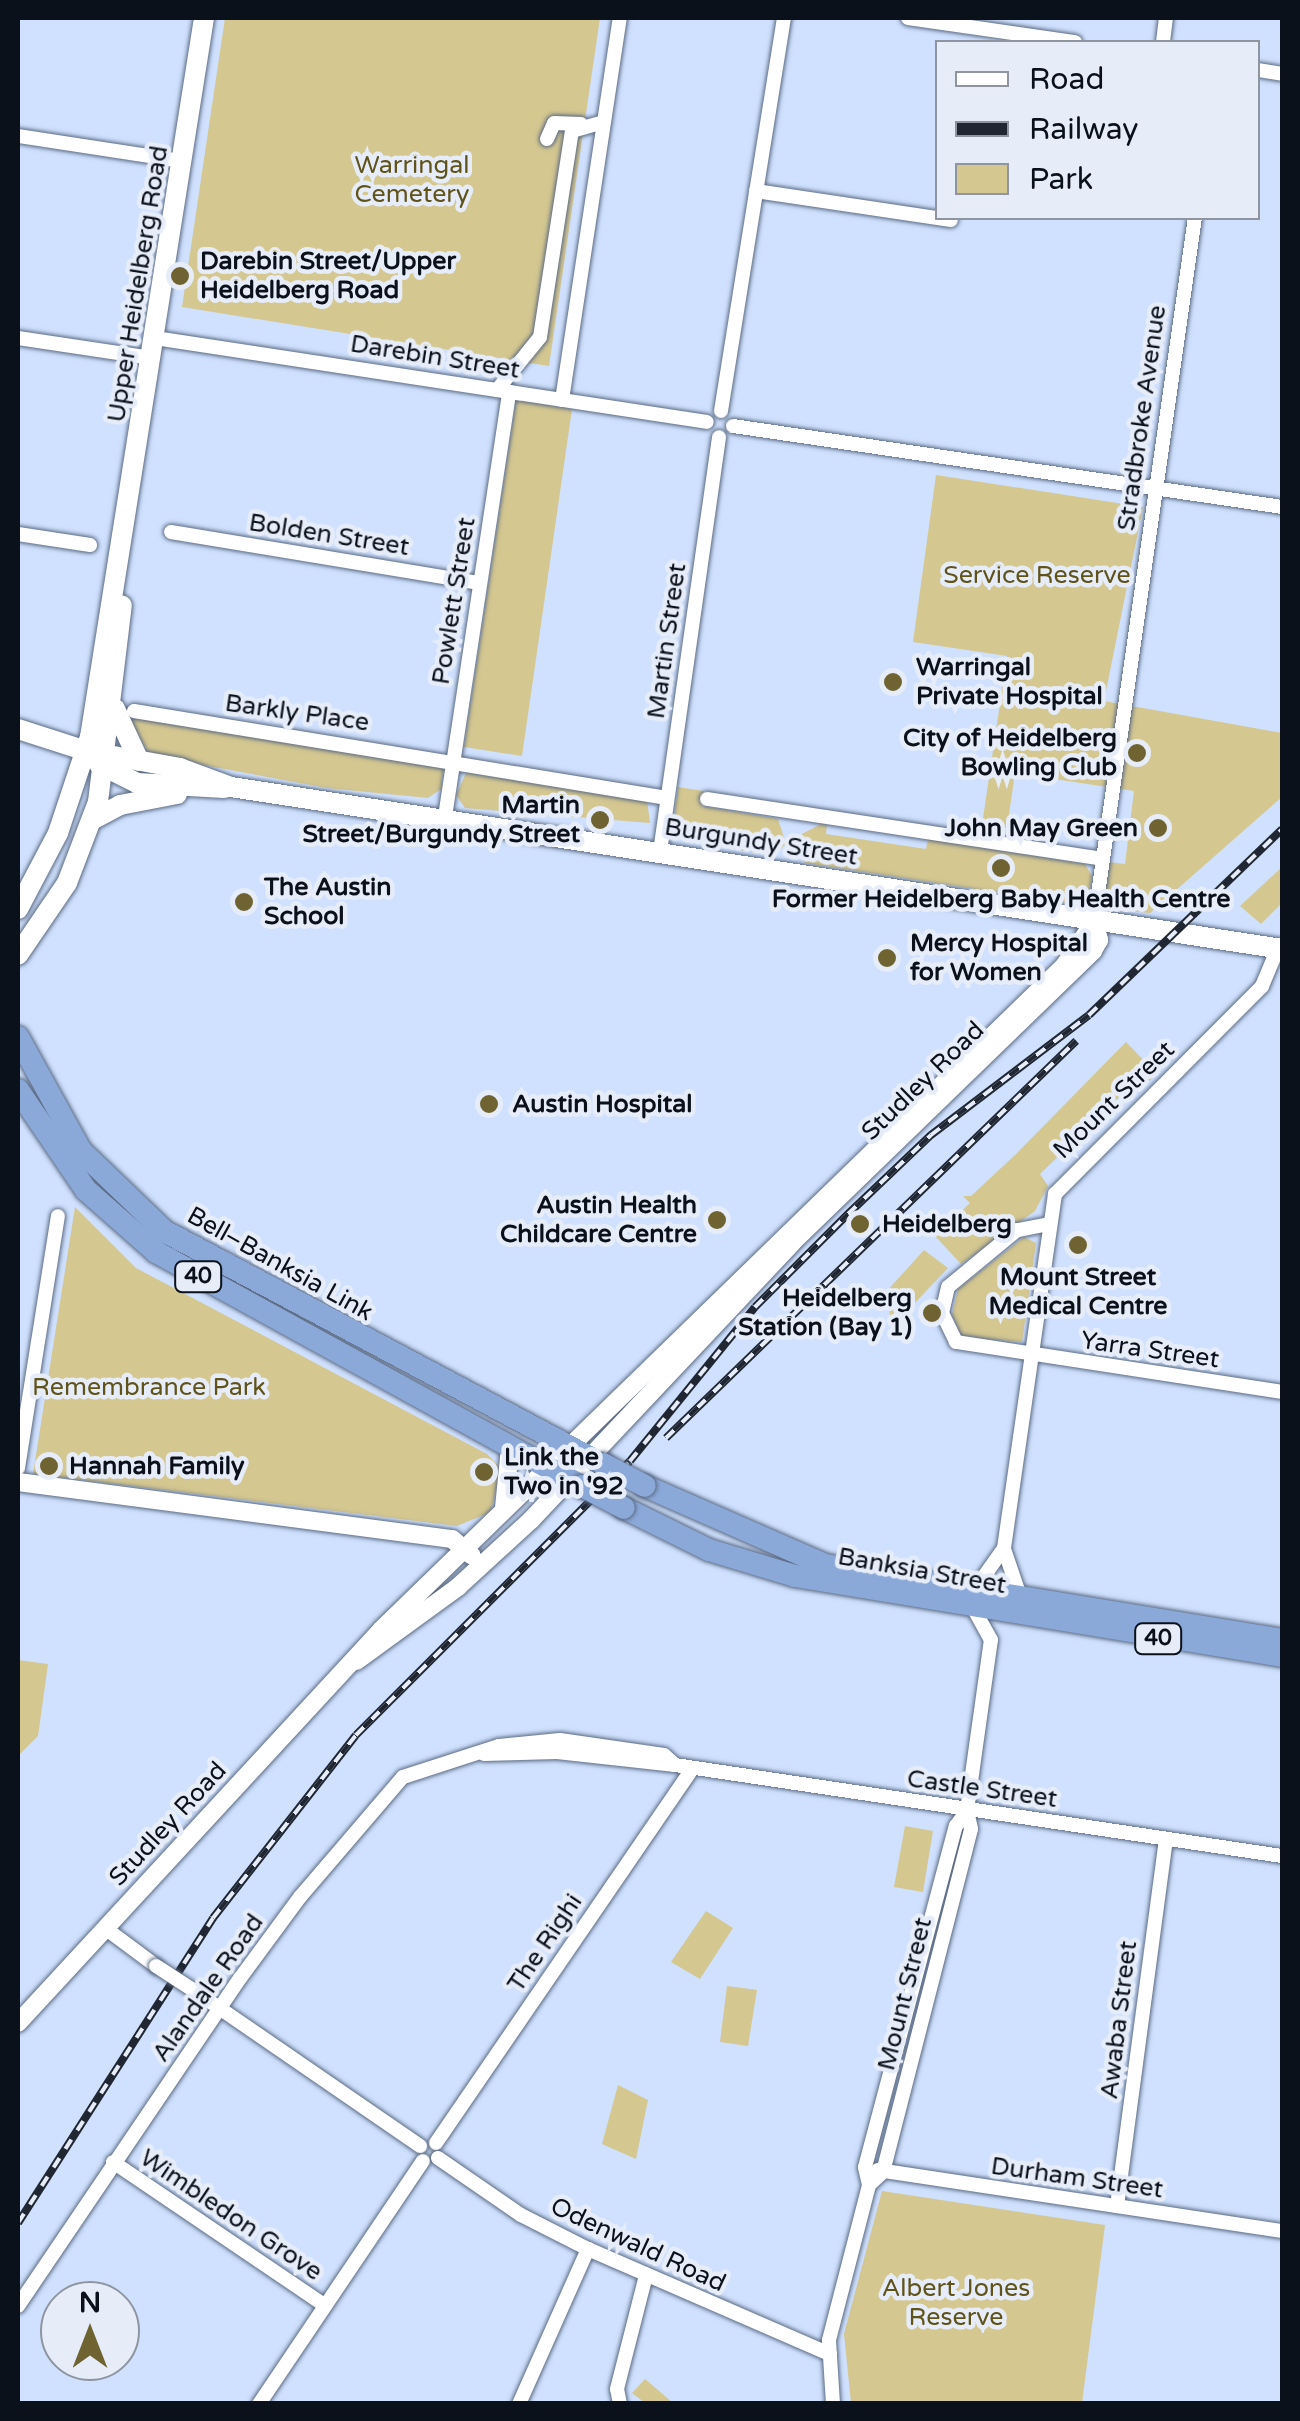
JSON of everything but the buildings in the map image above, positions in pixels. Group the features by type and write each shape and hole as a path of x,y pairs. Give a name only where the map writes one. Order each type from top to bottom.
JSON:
{"highway":[{"name":"Bell–Banksia Link","path":"18,1037 68,1132 145,1216 224,1267 583,1454"},
{"name":"Bell–Banksia Link","path":"18,1090 71,1172 156,1252 576,1482"},
{"name":"Banksia Street","path":"583,1454 800,1558 974,1600"},
{"name":"Banksia Street","path":"576,1482 696,1544 774,1571 974,1600 1282,1656"},
{"name":"Banksia Street","path":"1019,1608 1282,1640"}],"main road":[{"name":"Upper Heidelberg Road","path":"18,955 67,882 92,820 96,757 93,718 122,558 204,18"},
{"name":"Upper Heidelberg Road","path":"18,908 96,757 113,702 122,558"},
{"path":"113,702 139,761"},
{"path":"39,736 75,730 93,718"},
{"path":"18,729 96,757"},
{"name":"Burgundy Street","path":"96,757 139,761 231,787 445,817 1280,949"},
{"name":"Burgundy Street","path":"96,757 131,782 198,790 231,787"},
{"path":"92,820 126,804 198,790"}],"street":[{"path":"562,400 620,18"},
{"path":"733,426 718,437 708,422 721,411 784,18"},
{"path":"908,18 1061,40"},
{"path":"541,114 581,124 604,122"},
{"path":"547,139 548,127 561,120"},
{"path":"503,391 540,337 572,131 581,124"},
{"path":"18,136 182,161"},
{"path":"756,192 935,218"},
{"name":"Stradbroke Avenue","path":"1094,922 1195,220"},
{"name":"Darebin Street","path":"18,338 154,348 503,391 708,422"},
{"name":"Powlett Street","path":"445,817 480,583 503,391"},
{"path":"721,411 733,426 1282,508"},
{"name":"Martin Street","path":"660,852 718,437"},
{"name":"Bolden Street","path":"171,532 480,583"},
{"path":"18,534 90,544"},
{"name":"Barkly Place","path":"134,711 453,760"},
{"name":"Burgundy Street","path":"453,760 667,798"},
{"name":"Burgundy Street","path":"707,799 1102,859"},
{"name":"Studley Road","path":"632,1397 657,1385 792,1243 1094,951 1100,938 1094,922"},
{"name":"Studley Road","path":"356,1661 390,1642 576,1482 583,1454 632,1397 1064,966 1094,922"},
{"name":"Mount Street","path":"974,1600 1004,1548 1049,1224 1065,1178 1262,986 1280,949"},
{"path":"18,1468 58,1216"},
{"name":"Yarra Street","path":"1049,1224 1017,1230 948,1287 942,1313 952,1338 967,1347 1282,1392"},
{"path":"504,1508 510,1448"},
{"name":"Studley Road","path":"18,2023 504,1508 547,1468 583,1454"},
{"path":"18,1482 452,1539 482,1563"},
{"name":"Mount Street","path":"1004,1548 1019,1608"},
{"path":"974,1600 991,1640 1019,1608"},
{"name":"Mount Street","path":"869,2185 882,2172 971,1828 967,1810 991,1640"},
{"name":"Castle Street","path":"483,1754 500,1746 560,1740 664,1755 674,1765 692,1768 1282,1856"},
{"name":"Alandale Road","path":"18,2306 113,2162 300,1897 403,1777 436,1762 483,1754"},
{"name":"The Righi","path":"258,2404 692,1768"},
{"name":"Mount Street","path":"833,2404 832,2320 869,2185 865,2167 956,1826 967,1810"},
{"name":"Awaba Street","path":"1117,2206 1166,1839"},
{"name":"Odenwald Road","path":"104,1928 522,2215 588,2249 830,2354"},
{"name":"Wimbledon Grove","path":"113,2162 324,2305"},
{"name":"Durham Street","path":"865,2167 1282,2230"},
{"path":"519,2404 588,2249"},
{"path":"620,2404 618,2389 646,2275"}],"green space":[{"name":"Warringal Cemetery","path":"225,18 600,18 549,366 182,307"},
{"path":"516,400 572,409 522,756 464,747"},
{"name":"Service Reserve","path":"936,475 1143,507 1104,701 1282,733 1282,797 1150,913 1111,909 1105,897 1108,862 1125,864 1134,791 1015,773 1007,828 982,825 1007,656 913,642"},
{"path":"122,706 444,765 441,789 428,798 327,788 149,755"},
{"path":"466,773 647,800 650,823 465,808 456,795"},
{"path":"678,787 704,791 702,806 778,819 786,844 772,856 682,839 673,826"},
{"path":"827,825 826,834 926,849 928,839 1085,864 1092,876 1088,900 1080,905 805,863 799,856 802,834"},
{"path":"1282,867 1282,903 1261,924 1240,906"},
{"path":"1126,1042 1157,1074 1149,1081 1142,1075 1040,1174 1048,1186 1035,1211 961,1264 935,1236 970,1203 963,1196 971,1196 1015,1155"},
{"name":"Remembrance Park","path":"75,1207 136,1268 487,1454 501,1468 491,1512 457,1526 33,1474"},
{"path":"1024,1237 1036,1243 1022,1342 962,1337 952,1315 958,1289"},
{"path":"924,1250 948,1268 892,1327 886,1292"},
{"path":"18,1660 48,1664 38,1736 18,1756"},
{"path":"905,1826 933,1831 923,1892 894,1887"},
{"path":"706,1911 733,1928 700,1979 671,1962"},
{"path":"727,1986 757,1990 748,2046 720,2042"},
{"path":"618,2085 648,2100 636,2159 602,2144"},
{"name":"Albert Jones Reserve","path":"882,2191 1105,2225 1082,2403 851,2403 844,2334"},
{"path":"645,2379 672,2402 645,2403 632,2393"}],"railway":[{"path":"18,2223 213,1918 356,1735 630,1461 755,1307 848,1214 931,1135 1089,1015 1282,829"},
{"path":"666,1438 1076,1041"}],"place":[{"name":"Darebin Street/Upper Heidelberg Road","path":"180,276"},
{"name":"Warringal Private Hospital","path":"893,682"},
{"name":"City of Heidelberg Bowling Club","path":"1137,753"},
{"name":"Martin Street/Burgundy Street","path":"600,820"},
{"name":"John May Green","path":"1158,828"},
{"name":"Former Heidelberg Baby Health Centre","path":"1001,868"},
{"name":"The Austin School","path":"244,902"},
{"name":"Mercy Hospital for Women","path":"887,958"},
{"name":"Austin Hospital","path":"489,1104"},
{"name":"Austin Health Childcare Centre","path":"717,1220"},
{"name":"Heidelberg","path":"860,1224"},
{"name":"Mount Street Medical Centre","path":"1078,1245"},
{"name":"Heidelberg Station (Bay 1)","path":"932,1313"},
{"name":"Hannah Family","path":"49,1466"},
{"name":"Link the Two in '92","path":"484,1472"}]}
